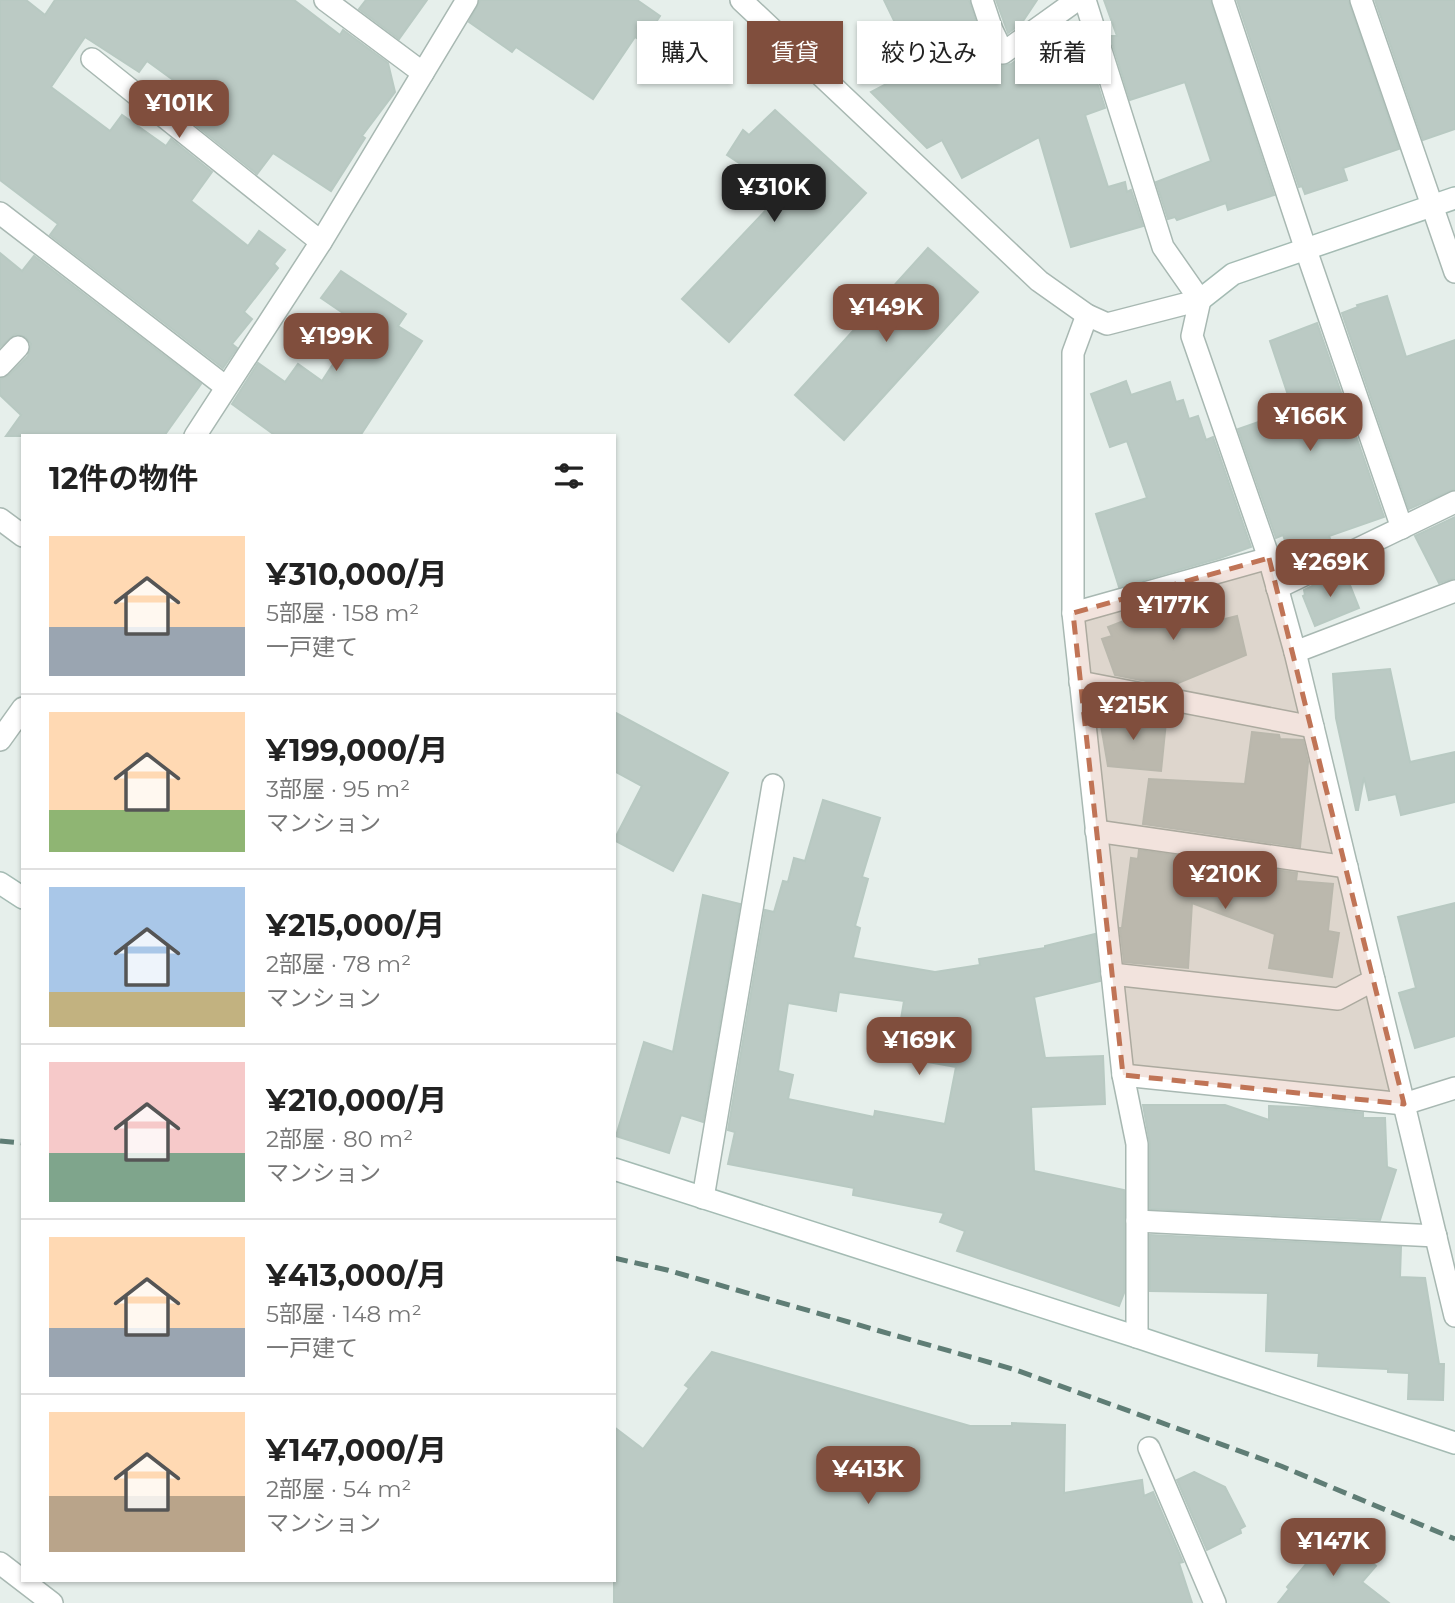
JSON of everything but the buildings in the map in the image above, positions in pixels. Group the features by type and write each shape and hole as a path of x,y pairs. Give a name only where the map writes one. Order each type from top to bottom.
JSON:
{"street":[{"path":"325,0 423,73"},
{"path":"196,434 321,242 467,0"},
{"path":"741,0 1038,281 1087,315 1107,324 1199,300 1233,274 1455,198"},
{"path":"982,0 1003,53 1077,0"},
{"path":"1086,0 1163,247 1199,300 1192,336 1269,558 1295,652 1455,1317"},
{"path":"1223,0 1402,527"},
{"path":"1361,0 1455,272"},
{"path":"92,59 321,242"},
{"path":"0,213 226,387"},
{"path":"1087,315 1073,353 1073,612 1123,1075 1137,1144 1137,1337"},
{"path":"0,366 18,347"},
{"path":"1277,588 1455,502"},
{"path":"0,519 21,535"},
{"path":"1073,612 1269,558"},
{"path":"1295,652 1455,591"},
{"path":"1080,682 1313,727"},
{"path":"0,740 21,711"},
{"path":"703,1198 774,785"},
{"path":"1096,831 1347,867"},
{"path":"0,883 21,897"},
{"path":"1112,974 1338,999 1374,980"},
{"path":"1123,1075 1404,1104 1455,1088"},
{"path":"616,1170 1137,1337 1455,1443"},
{"path":"1137,1221 1436,1236"},
{"path":"1149,1448 1215,1603"},
{"path":"0,1563 21,1579"},
{"path":"25,1582 52,1603"}],"highlighted area":[{"path":"1269,558 1404,1104 1123,1075 1073,613"}],"railway":[{"path":"0,1141 21,1143"},
{"path":"616,1258 667,1270 1016,1370 1281,1466 1455,1539"}]}
